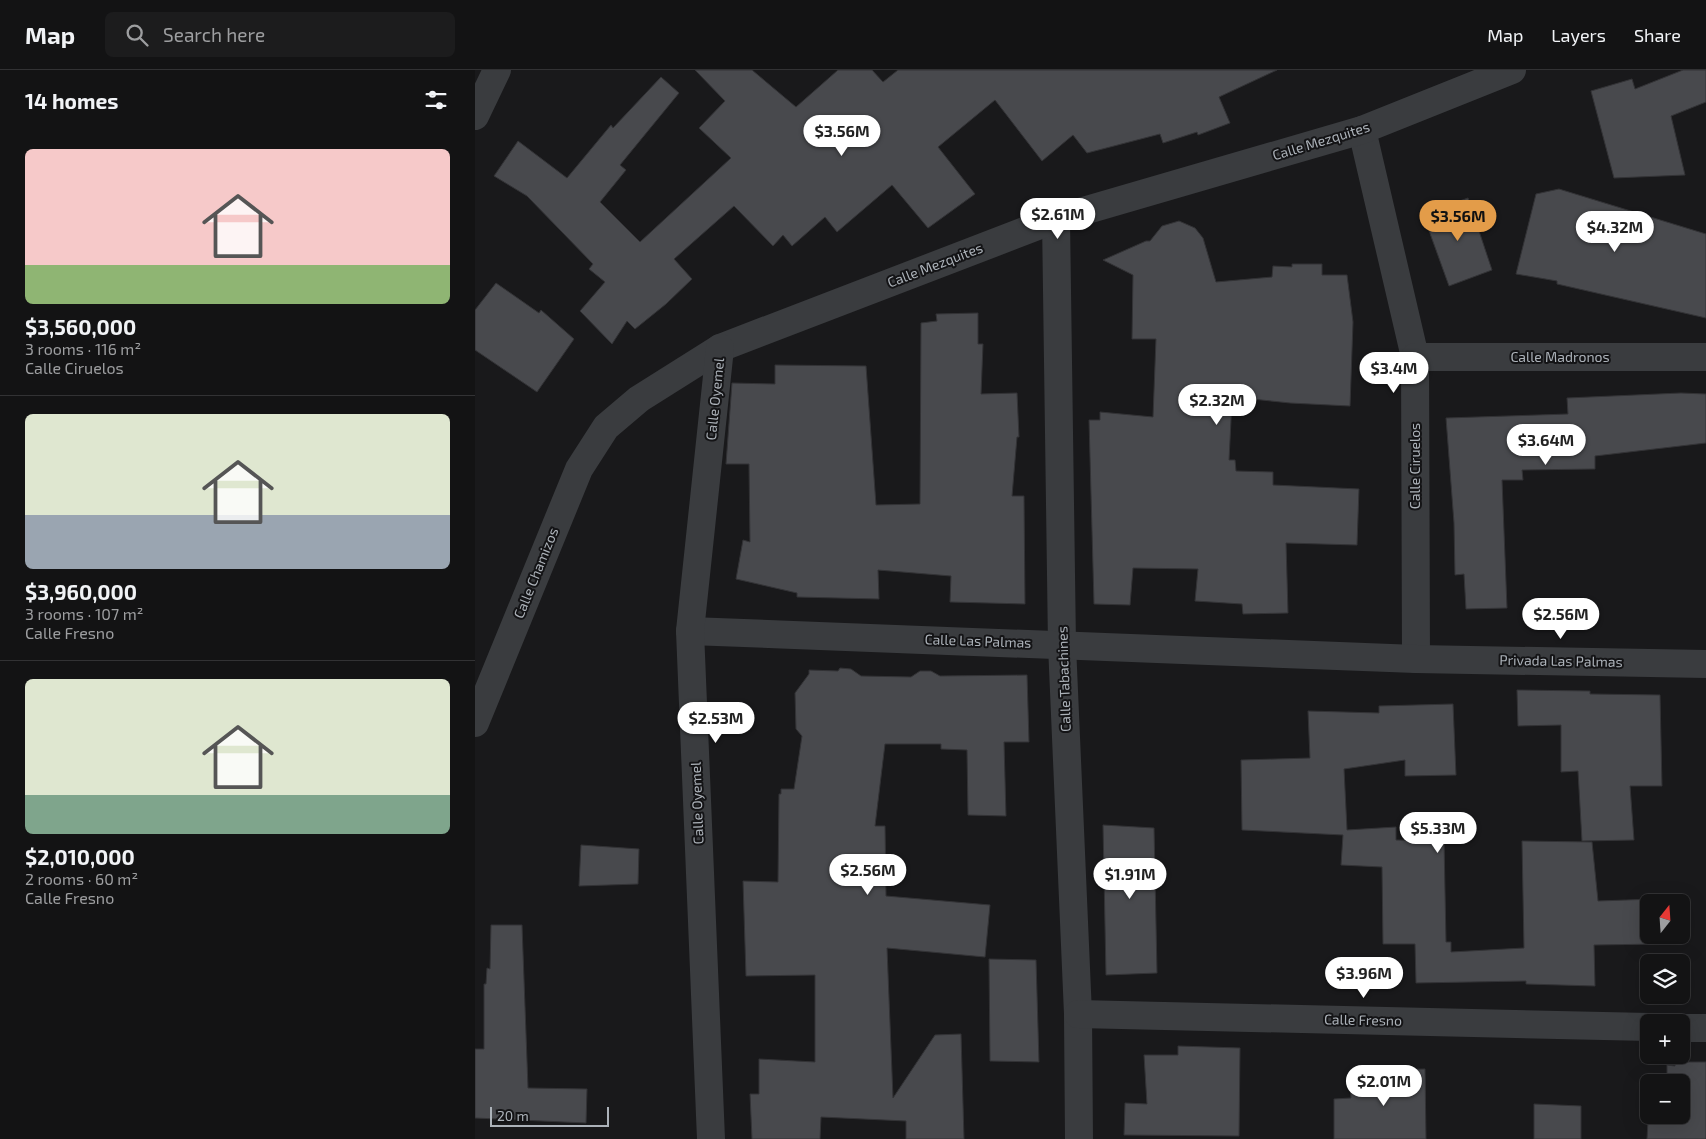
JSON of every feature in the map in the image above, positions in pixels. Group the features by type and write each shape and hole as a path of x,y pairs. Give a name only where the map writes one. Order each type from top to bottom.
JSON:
{"street":[{"path":"475,116 497,70"},
{"name":"Calle Mezquites","path":"605,427 639,399 720,348 1056,219 1362,130 1512,70"},
{"name":"Calle Ciruelos","path":"1362,130 1415,357 1416,659"},
{"name":"Calle Tabachines","path":"1056,219 1062,645 1077,1014 1079,1139"},
{"name":"Calle Oyemel","path":"711,1139 691,631 720,348"},
{"name":"Calle Madronos","path":"1415,357 1706,357"},
{"name":"Calle Chamizos","path":"475,723 579,469 605,427"},
{"name":"Calle Las Palmas","path":"691,631 1416,659"},
{"name":"Privada Las Palmas","path":"1416,659 1706,664"},
{"name":"Calle Fresno","path":"1077,1014 1640,1027"},
{"path":"1690,1028 1706,1028"}],"building":[{"path":"695,70 752,70 796,107 838,70 872,70 883,82 898,70 1277,70 1219,97 1230,123 1198,135 1197,132 1163,143 1160,134 1087,153 1073,135 1042,161 995,100 938,147 975,194 928,228 892,185 837,232 825,217 792,246 783,235 773,246 734,206 674,259 692,279 666,304 635,329 627,321 612,344 580,311 605,282 589,269 593,264 527,196 494,176 518,141 567,178 611,125 613,128 661,77 679,93 620,165 626,170 600,202 640,242 731,158 699,128 725,101"},
{"path":"1683,70 1706,70 1706,102 1671,116 1685,175 1614,178 1591,91 1632,79 1635,89"},
{"path":"1559,189 1706,234 1706,318 1557,284 1557,281 1516,274 1536,194"},
{"path":"1468,198 1492,270 1449,286 1423,214"},
{"path":"1179,221 1195,228 1203,238 1216,282 1272,277 1273,266 1292,267 1292,264 1322,264 1322,275 1347,275 1353,322 1350,406 1290,403 1233,397 1232,400 1229,460 1235,460 1236,471 1273,472 1273,485 1359,489 1357,545 1286,543 1288,613 1243,614 1242,604 1195,601 1198,569 1133,568 1130,605 1094,604 1089,420 1100,420 1100,412 1153,417 1156,339 1132,339 1133,275 1103,260 1150,241 1162,226"},
{"path":"496,283 539,313 541,310 574,339 537,392 475,350 475,310"},
{"path":"978,313 978,344 983,344 981,394 1017,393 1019,437 1017,437 1012,496 1024,496 1025,604 950,602 951,576 878,570 879,599 797,597 797,593 736,579 743,540 750,542 749,464 726,464 732,383 775,384 775,365 866,366 876,505 920,504 921,323 937,321 936,314"},
{"path":"1681,393 1706,394 1706,443 1595,456 1595,469 1522,470 1523,480 1502,480 1507,608 1466,609 1464,574 1455,575 1454,523 1446,418 1568,414 1567,398"},
{"path":"840,668 851,669 861,676 911,677 920,671 931,671 940,676 1027,675 1029,742 1004,742 1006,816 968,815 967,750 941,749 941,744 885,744 875,826 885,826 886,896 990,905 985,957 887,948 893,1098 935,1035 961,1034 964,1139 906,1139 906,1121 821,1117 820,1139 752,1139 750,1094 759,1094 759,1059 815,1062 815,975 746,976 743,881 778,882 779,794 781,794 781,789 794,789 802,736 796,729 795,693 809,674 809,670 838,671"},
{"path":"1517,690 1590,691 1590,694 1660,695 1662,786 1630,786 1634,840 1582,841 1578,771 1561,772 1561,725 1518,726"},
{"path":"1453,704 1456,775 1405,776 1405,760 1344,769 1347,830 1396,827 1396,840 1444,841 1446,942 1451,942 1451,952 1524,948 1522,841 1592,842 1598,901 1640,900 1640,944 1658,944 1594,945 1595,986 1526,984 1526,981 1416,983 1415,944 1383,944 1382,867 1341,865 1343,835 1242,830 1241,760 1310,758 1308,711 1379,713 1379,706"},
{"path":"1103,825 1154,828 1157,973 1106,975"},
{"path":"581,845 639,849 638,884 579,886"},
{"path":"491,925 522,925 528,1088 587,1089 586,1123 475,1118 475,1049 484,1049 484,984 486,984 487,968 490,969"},
{"path":"989,959 1036,960 1039,1062 990,1061"},
{"path":"1178,1046 1240,1048 1239,1136 1124,1135 1125,1103 1147,1104 1144,1055 1178,1055"},
{"path":"1690,1062 1706,1062 1706,1139 1647,1139 1648,1124 1690,1124 1690,1074 1667,1074 1667,1065 1675,1066 1675,1064 1690,1064"},
{"path":"1425,1069 1426,1139 1334,1139 1334,1099 1351,1098 1350,1078 1373,1078 1373,1070"},
{"path":"1534,1104 1581,1106 1581,1139 1534,1139"}]}
